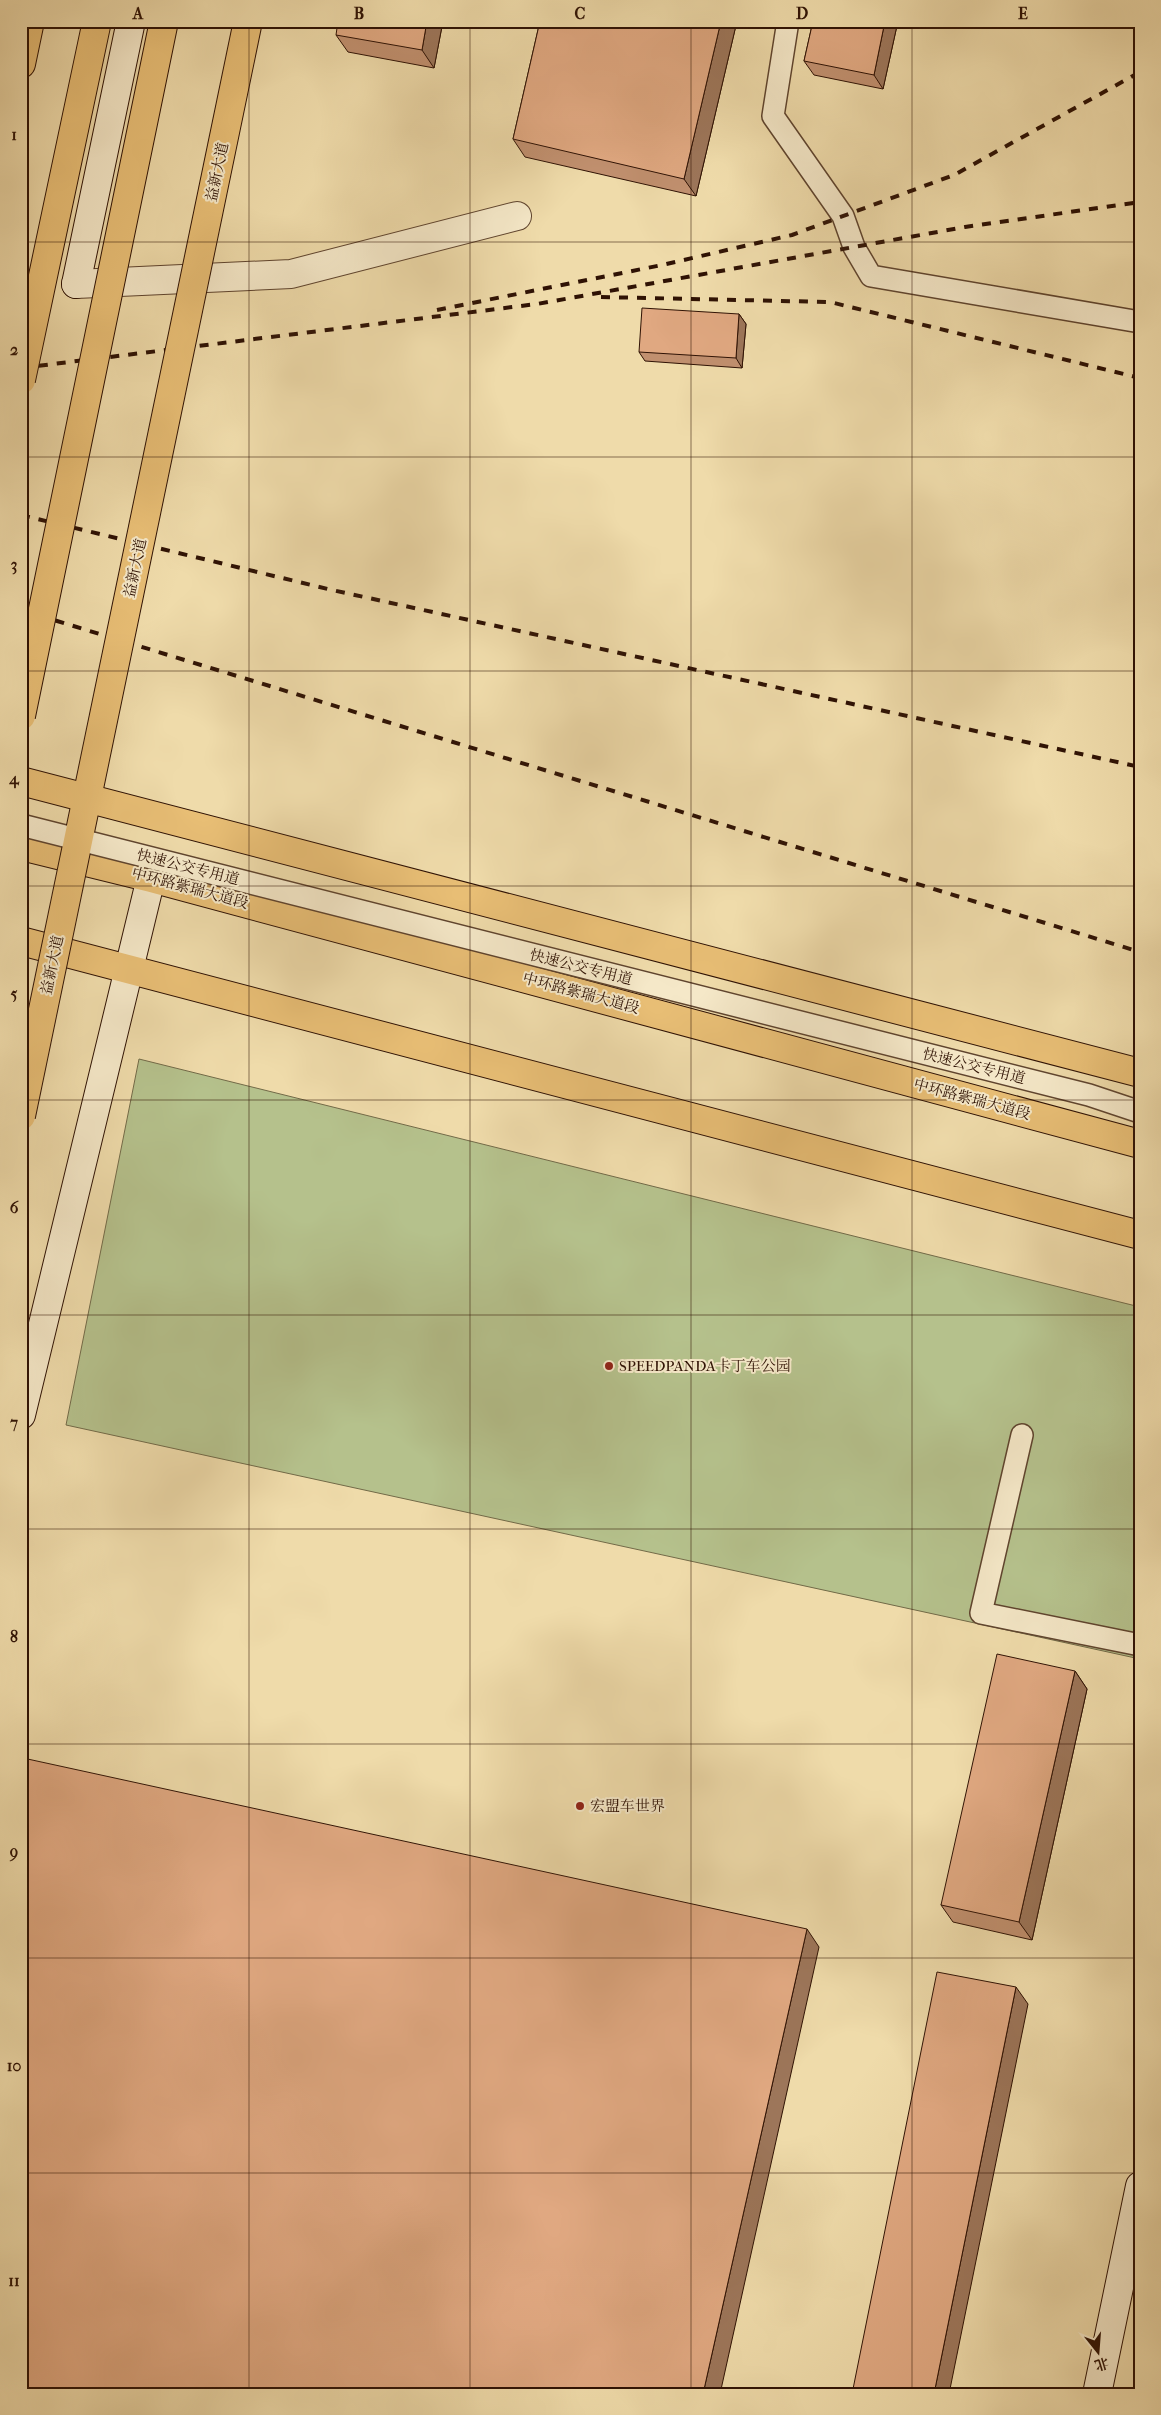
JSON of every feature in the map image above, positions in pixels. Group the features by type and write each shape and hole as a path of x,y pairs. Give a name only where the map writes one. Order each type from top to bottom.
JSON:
{"main road":[{"path":"21,64 30,21"},
{"path":"21,380 97,21"},
{"path":"21,716 164,21"},
{"name":"益新大道","path":"21,1116 248,21"},
{"path":"21,781 1140,1073"},
{"name":"中环路紫瑞大道段","path":"21,846 151,878 1140,1144"},
{"path":"21,941 1140,1235"}],"street":[{"path":"131,21 76,284 291,274 517,216"},
{"path":"21,1415 151,878"},
{"path":"1097,2394 1140,2186"}],"lane":[{"path":"788,21 773,116 843,216 854,248 871,276 1140,322"},
{"name":"快速公交专用道","path":"21,825 1079,1093 1140,1112"},
{"path":"1022,1435 981,1614 1140,1644"}],"green space":[{"name":"SPEEDPANDA卡丁车公园","path":"139,1059 1140,1307 1140,1659 66,1425"}],"building":[{"path":"338,21 427,21 422,50 336,35"},
{"path":"540,21 721,21 684,179 513,139"},
{"path":"813,21 885,21 874,75 804,61"},
{"path":"642,308 739,314 736,358 639,352"},
{"path":"997,1654 1075,1671 1019,1922 941,1905"},
{"path":"23,1758 807,1929 703,2394 21,2394 21,1764"},
{"path":"937,1972 1016,1987 934,2394 852,2394"}],"railway":[{"path":"437,310 662,265 792,235 954,175 1140,72"},
{"path":"21,368 537,304 965,227 1140,202"},
{"path":"601,297 830,302 1140,378"},
{"path":"21,515 332,590 1140,767"},
{"path":"21,610 1140,952"}],"place":[{"name":"SPEEDPANDA卡丁车公园","path":"609,1366"},
{"name":"宏盟车世界","path":"580,1806"}]}
